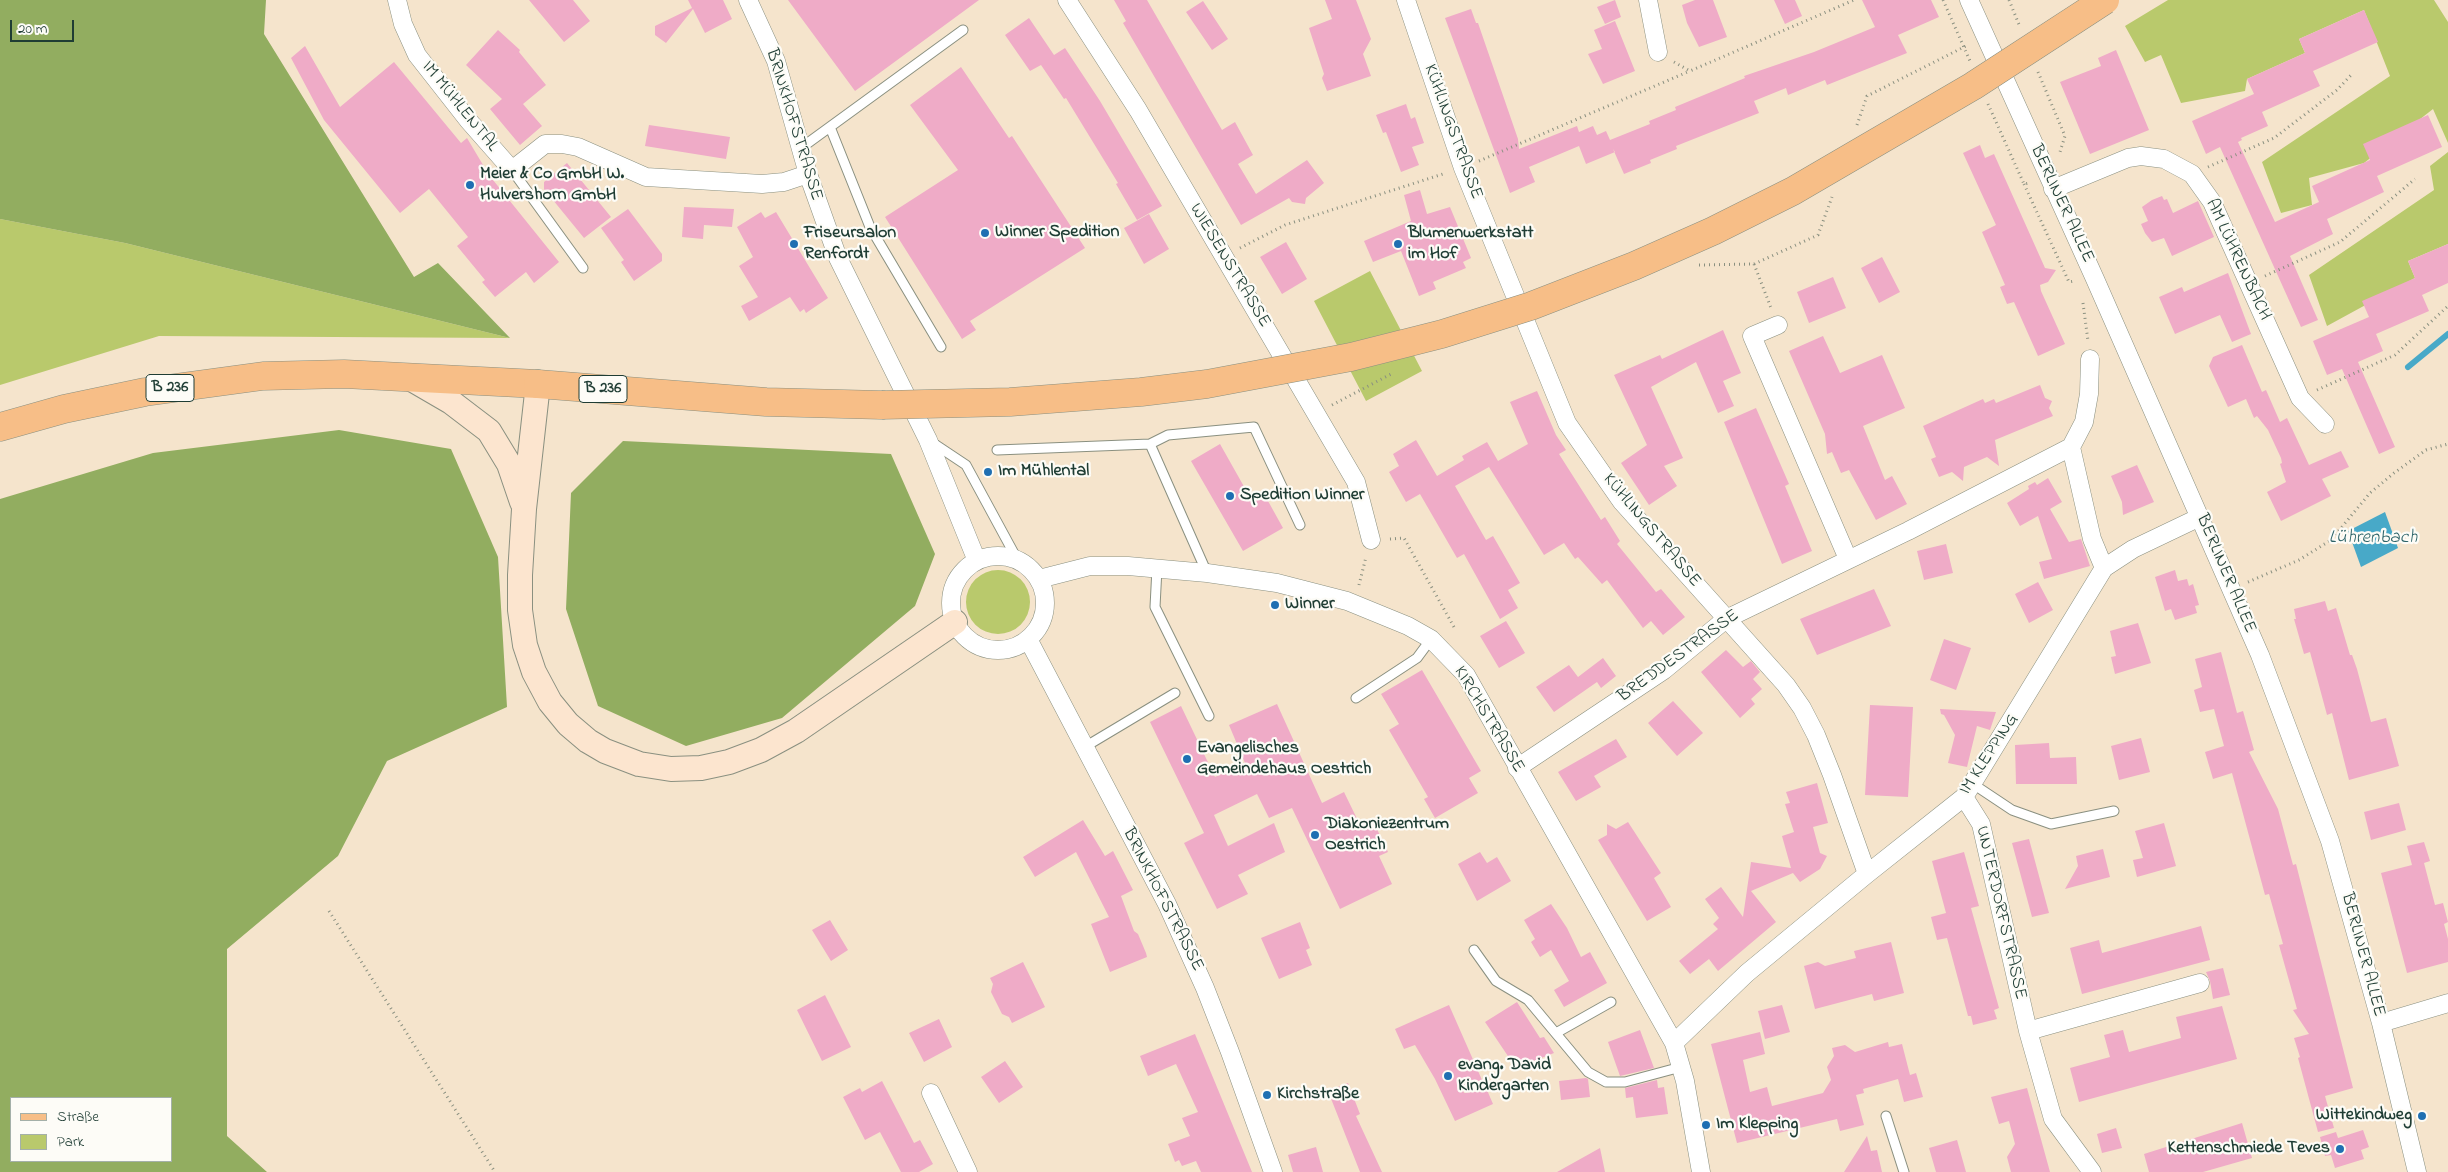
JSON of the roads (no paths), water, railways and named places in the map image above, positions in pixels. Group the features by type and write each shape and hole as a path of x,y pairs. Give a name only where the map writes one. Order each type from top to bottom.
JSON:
{"main road":[{"name":"B 236","path":"0,427 64,409 145,392 224,380 304,374 406,376 783,402 882,406 1010,402 1141,392 1287,370 1351,357 1442,334 1540,303 1713,232 1793,191 1881,141 1973,86 2106,0"}],"street":[{"name":"IM MÜHLENTAL","path":"396,0 403,24 417,55 468,120 512,170"},
{"name":"BRINKHOFSTRASSE","path":"748,0 776,61 808,174 838,258 928,440 977,561"},
{"name":"WIESENSTRASSE","path":"1067,0 1138,110 1222,257 1278,347 1356,482 1371,540"},
{"name":"KÜHLINGSTRASSE","path":"1406,0 1463,168 1567,423 1622,502 1786,685 1802,708 1829,767 1867,874"},
{"path":"1648,0 1658,52"},
{"name":"BERLINER ALLEE","path":"1969,0 2052,186 2096,279 2260,654 2330,841 2381,1023 2417,1172"},
{"path":"512,170 545,144 562,144 578,147 646,177 762,184 784,182 808,174"},
{"name":"AM LÜHRENBACH","path":"2052,186 2128,158 2141,156 2164,159 2192,174 2212,202 2300,398 2325,424"},
{"path":"1778,325 1752,336 1848,559"},
{"path":"2090,359 2089,394 2084,422 2071,447 2092,539 2104,568"},
{"path":"406,376 451,402 489,431 509,464 524,509"},
{"path":"538,384 524,509 520,610 525,645 534,672 550,702 568,724 588,741 605,751 639,764 671,769 701,768 729,762 761,750 796,731 956,622"},
{"name":"BREDDESTRASSE","path":"1518,768 1664,670 1726,619 1908,531 2071,447"},
{"name":"IM KLEPPING","path":"1674,1043 1747,973 1969,791 2104,568 2133,548 2200,517"},
{"path":"997,556 1017,559 1039,579 1044,594 1044,611 1038,626 1028,639 1011,648 992,649 974,643 956,622 951,602 952,592 961,574 977,561 997,556"},
{"name":"KIRCHSTRASSE","path":"1039,579 1090,566 1158,568 1277,583 1309,589 1354,604 1408,626 1431,639 1466,675 1674,1043 1681,1067 1701,1172"},
{"name":"BRINKHOFSTRASSE","path":"1028,639 1083,748 1167,904 1205,988 1273,1172"},
{"name":"UNTERDORFSTRASSE","path":"1969,791 1981,824 2028,1031 2054,1119 2092,1172"},
{"path":"2028,1031 2200,983"},
{"path":"2381,1023 2448,1003"},
{"path":"931,1093 968,1172"}],"lane":[{"path":"801,148 963,30"},
{"path":"830,127 870,227 941,347"},
{"path":"512,170 583,268"},
{"path":"997,450 1150,444 1168,435 1254,427 1300,525"},
{"path":"928,440 966,465 1017,559"},
{"path":"1150,444 1207,573"},
{"path":"1158,568 1155,607 1208,716"},
{"path":"1356,698 1417,658 1431,639"},
{"path":"1083,748 1175,693"},
{"path":"1969,791 2012,810 2051,824 2114,811"},
{"path":"1474,950 1496,980 1528,1000 1588,1072 1606,1082 1625,1082 1681,1067"},
{"path":"1556,1033 1611,1002"},
{"path":"1886,1116 1904,1172"}],"water":[{"name":"Lührenbach","path":"2385,512 2398,548 2361,567 2348,531"}],"waterway":[{"name":"Lührenbach","path":"2408,367 2448,334"}],"place":[{"name":"Meier & Co GmbH W. Hulvershorn GmbH","path":"470,185"},
{"name":"Winner Spedition","path":"985,233"},
{"name":"Friseursalon Renfordt","path":"794,244"},
{"name":"Blumenwerkstatt im Hof","path":"1398,244"},
{"name":"Im Mühlental","path":"988,472"},
{"name":"Spedition Winner","path":"1230,496"},
{"name":"Winner","path":"1275,605"},
{"name":"Evangelisches Gemeindehaus Oestrich","path":"1187,759"},
{"name":"Diakoniezentrum Oestrich","path":"1315,835"},
{"name":"evang. David Kindergarten","path":"1448,1076"},
{"name":"Kirchstraße","path":"1267,1095"},
{"name":"Wittekindweg","path":"2422,1116"},
{"name":"Im Klepping","path":"1706,1125"},
{"name":"Kettenschmiede Teves","path":"2340,1149"}]}
